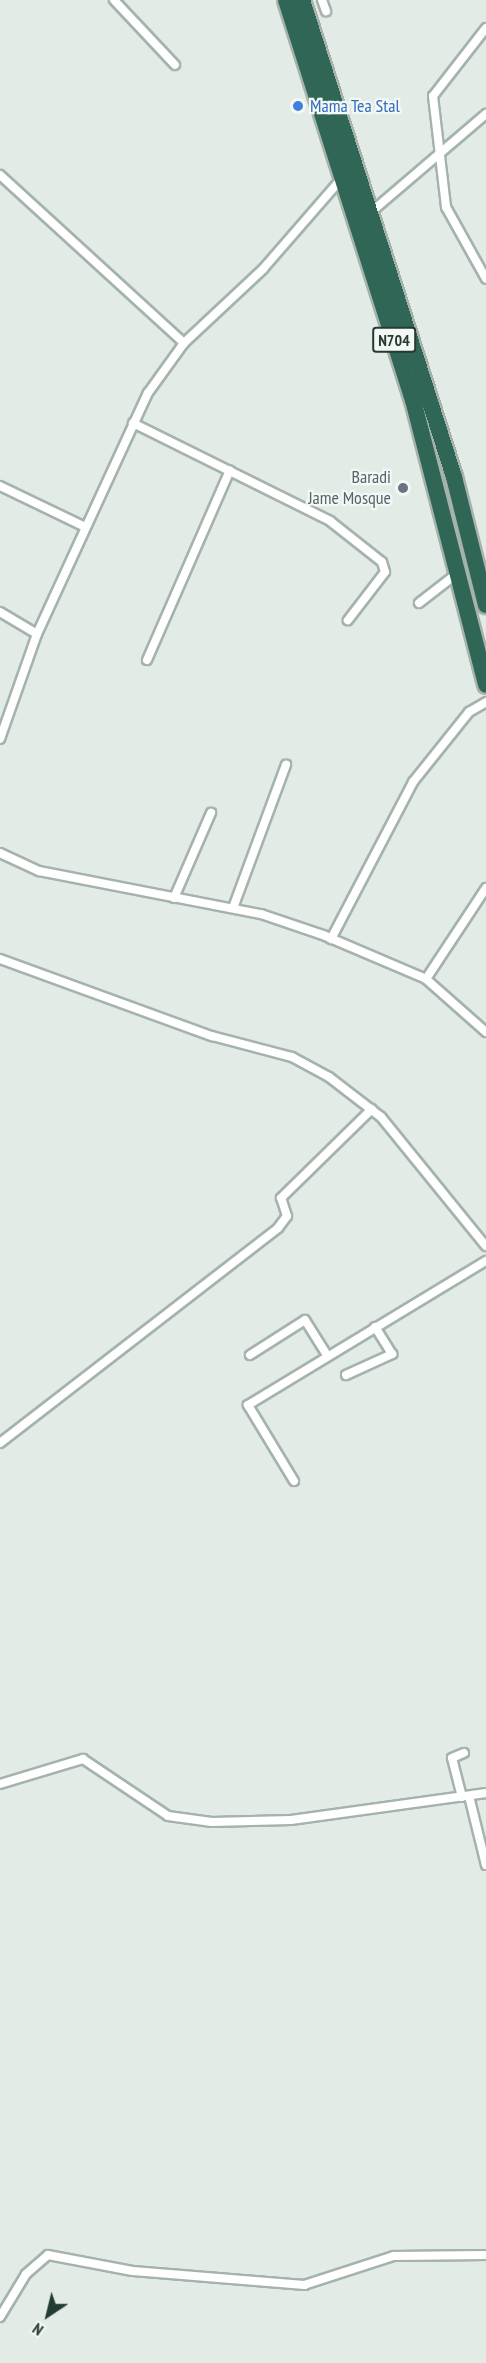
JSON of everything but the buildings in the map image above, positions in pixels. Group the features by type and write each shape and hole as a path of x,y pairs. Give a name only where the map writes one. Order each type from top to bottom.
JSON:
{"highway":[{"name":"N704","path":"286,0 370,213 377,264 455,551 486,685"},
{"name":"N704","path":"302,0 319,82 343,178 377,264 474,549 486,605"},
{"path":"455,551 474,549"}],"street":[{"path":"114,0 175,65"},
{"path":"322,0 326,11"},
{"path":"486,27 433,96 437,159 453,226 486,279"},
{"path":"370,213 437,159 486,114"},
{"path":"0,175 184,343"},
{"path":"0,740 37,634 83,526 134,423 184,343 263,269 343,178"},
{"path":"134,423 330,521 382,562 385,572 348,620"},
{"path":"147,660 230,470"},
{"path":"0,486 83,526"},
{"path":"419,603 460,572"},
{"path":"0,612 37,634"},
{"path":"331,939 413,782 469,712 486,702"},
{"path":"233,908 286,765"},
{"path":"174,898 211,813"},
{"path":"0,853 39,870 233,908 331,939 426,979 486,1032"},
{"path":"426,979 486,888"},
{"path":"0,959 193,1029 292,1057 372,1109 486,1246"},
{"path":"0,1443 278,1228 287,1216 281,1198 372,1109"},
{"path":"294,1481 248,1405 326,1354 486,1261"},
{"path":"250,1355 305,1320 326,1354"},
{"path":"346,1375 391,1355 375,1326"},
{"path":"464,1753 452,1758 466,1796 486,1865"},
{"path":"0,1784 83,1759 168,1816 212,1822 291,1821 486,1793"},
{"path":"0,2317 26,2274 48,2254 133,2271 295,2285 394,2256 486,2255"}],"place":[{"name":"Mama Tea Stal","path":"298,106"},
{"name":"Baradi Jame Mosque","path":"403,488"}]}
